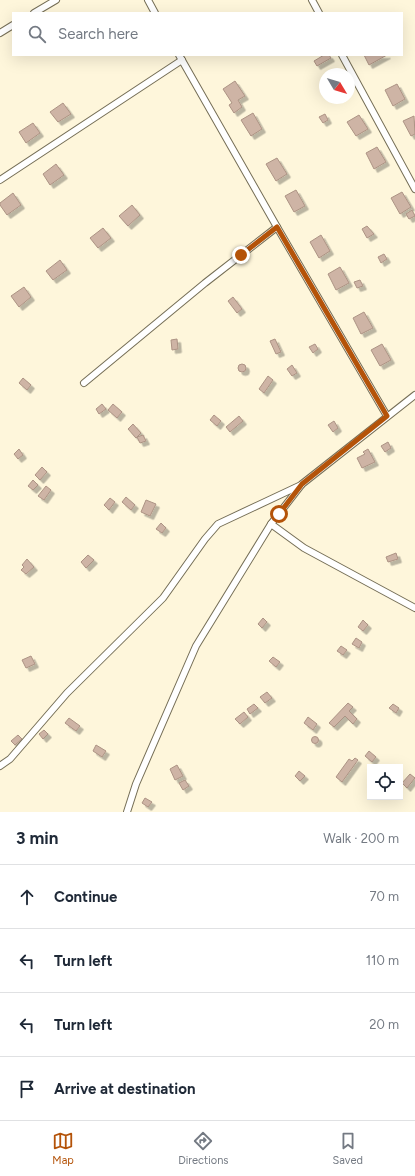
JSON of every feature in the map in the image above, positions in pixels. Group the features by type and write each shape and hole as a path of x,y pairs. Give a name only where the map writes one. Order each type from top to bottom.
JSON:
{"lane":[{"path":"36,12 56,0"},
{"path":"148,0 154,12"},
{"path":"312,0 318,12"},
{"path":"0,33 12,26"},
{"path":"343,56 415,189"},
{"path":"0,180 180,57 387,416"},
{"path":"84,383 205,283 277,227"},
{"path":"0,766 10,759 67,693 163,598 205,539 218,524 302,484 415,395"},
{"path":"127,812 136,784 196,646 271,524 302,484"},
{"path":"271,524 304,548 414,606"}],"building":[{"path":"322,56 330,56 331,58 317,66 314,61"},
{"path":"364,56 385,56 369,65"},
{"path":"235,81 245,96 238,100 242,107 234,113 229,105 232,103 223,89"},
{"path":"397,84 405,99 393,106 385,90"},
{"path":"63,103 71,114 58,122 50,112"},
{"path":"253,113 262,129 251,136 241,120"},
{"path":"325,114 328,120 323,123 319,117"},
{"path":"359,115 368,129 356,136 347,122"},
{"path":"414,116 415,134 411,136 403,121"},
{"path":"33,123 40,133 26,143 19,132"},
{"path":"377,147 386,162 374,169 366,153"},
{"path":"277,158 287,174 276,181 266,164"},
{"path":"56,164 64,175 50,185 43,174"},
{"path":"296,190 305,206 294,212 285,196"},
{"path":"402,192 411,207 400,214 391,198"},
{"path":"13,193 21,205 7,215 0,203"},
{"path":"132,205 140,215 128,226 119,216"},
{"path":"412,210 415,216 409,219 406,214"},
{"path":"367,226 374,234 367,238 362,229"},
{"path":"103,228 111,238 98,248 90,238"},
{"path":"321,235 330,251 319,258 310,242"},
{"path":"384,254 387,259 381,263 378,257"},
{"path":"60,260 67,270 53,280 46,271"},
{"path":"340,267 349,283 336,290 328,274"},
{"path":"360,280 363,286 357,288 354,282"},
{"path":"24,287 31,297 19,307 11,296"},
{"path":"233,297 242,309 237,313 228,301"},
{"path":"364,312 373,328 361,334 353,318"},
{"path":"177,339 178,349 172,350 171,340"},
{"path":"275,339 281,352 276,354 270,341"},
{"path":"315,344 318,349 313,353 309,347"},
{"path":"382,344 391,360 380,366 371,350"},
{"path":"242,364 245,365 245,371 242,372 239,371 238,368 239,365"},
{"path":"292,365 297,373 292,376 287,369"},
{"path":"268,376 273,380 264,393 259,389"},
{"path":"23,378 31,385 27,390 19,383"},
{"path":"102,404 106,409 99,414 96,409"},
{"path":"113,404 122,412 117,418 108,410"},
{"path":"214,415 221,421 217,426 210,420"},
{"path":"239,416 243,421 230,432 226,427"},
{"path":"334,421 338,428 333,432 328,425"},
{"path":"133,424 141,433 136,438 128,429"},
{"path":"143,435 146,441 140,443 137,437"},
{"path":"388,442 391,448 385,452 381,446"},
{"path":"19,449 23,455 18,459 14,454"},
{"path":"368,449 375,462 362,468 357,458 365,454 363,452"},
{"path":"42,467 47,472 40,480 35,475"},
{"path":"33,480 38,485 33,490 28,486"},
{"path":"46,486 51,490 44,500 38,496"},
{"path":"126,497 135,505 131,510 122,502"},
{"path":"110,498 115,502 109,510 104,505"},
{"path":"146,500 156,504 150,516 141,512"},
{"path":"161,523 166,528 162,533 156,529"},
{"path":"396,553 398,559 388,562 386,557"},
{"path":"88,555 94,560 86,568 81,562"},
{"path":"27,559 34,567 26,574 21,570 24,567 22,565"},
{"path":"263,618 267,622 262,628 258,624"},
{"path":"363,620 368,625 363,631 358,627"},
{"path":"356,638 362,642 359,648 352,644"},
{"path":"341,646 347,650 343,655 337,651"},
{"path":"31,656 35,664 26,668 22,660"},
{"path":"273,657 280,662 276,667 269,661"},
{"path":"267,692 272,698 265,703 260,697"},
{"path":"348,703 353,707 349,711 357,719 353,724 345,716 334,727 329,723"},
{"path":"254,704 258,708 250,714 247,709"},
{"path":"393,704 399,708 396,713 389,708"},
{"path":"244,712 248,717 240,724 235,719"},
{"path":"308,717 317,724 313,730 304,723"},
{"path":"69,718 80,726 76,731 65,723"},
{"path":"44,730 48,734 43,739 39,734"},
{"path":"18,735 22,739 15,745 11,741"},
{"path":"315,736 318,737 318,743 315,744 312,743 311,740 312,737"},
{"path":"96,745 106,751 102,757 93,751"},
{"path":"369,751 376,757 372,762 365,756"},
{"path":"355,758 358,760 342,782 336,777 349,759 352,761"},
{"path":"177,765 183,776 175,780 170,769"},
{"path":"299,771 305,776 300,781 295,776"},
{"path":"410,774 415,778 407,788 403,782"},
{"path":"185,780 189,786 183,790 179,783"},
{"path":"145,798 152,802 148,807 142,803"}],"route":[{"path":"241,255 277,227 387,416 302,484 279,514"}]}
